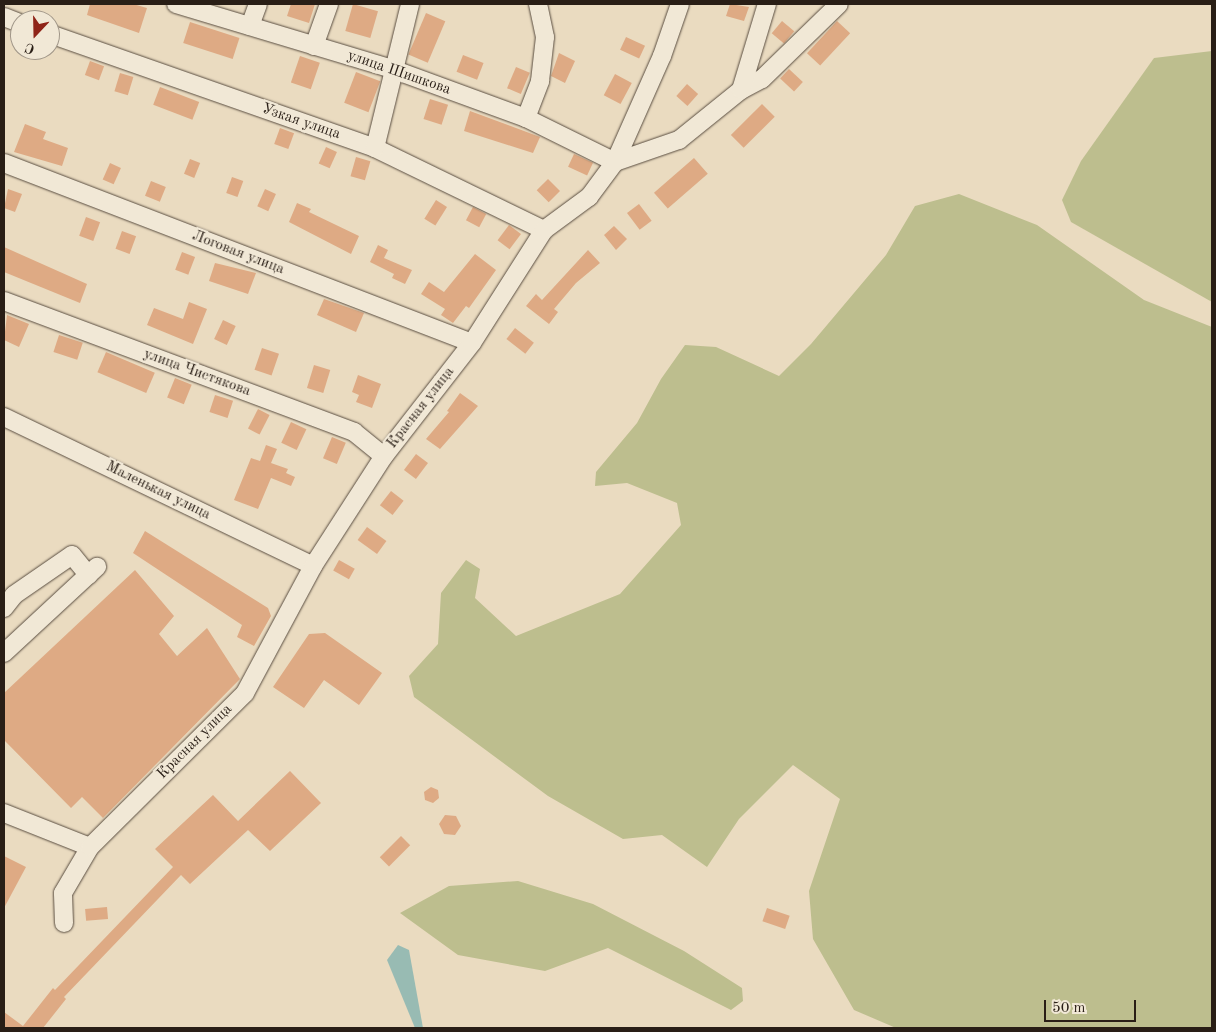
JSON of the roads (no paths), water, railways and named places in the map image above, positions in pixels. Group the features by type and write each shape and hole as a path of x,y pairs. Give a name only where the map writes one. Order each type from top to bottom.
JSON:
{"street":[{"name":"улица Шишкова","path":"176,4 392,69 526,118 615,162"},
{"path":"250,26 258,4"},
{"path":"314,46 329,4"},
{"path":"375,148 392,69 410,4"},
{"path":"526,118 540,81 545,37 538,4"},
{"name":"Красная улица","path":"64,923 63,893 90,847 245,693 313,566 384,456 472,343 544,230 588,197 615,162 662,56 680,4"},
{"path":"741,90 767,4"},
{"path":"615,162 679,140 741,90 762,79 839,4"},
{"name":"Узкая улица","path":"60,38 375,148 544,230"},
{"name":"Логовая улица","path":"4,163 472,343"},
{"name":"улица Чистякова","path":"4,301 354,432 384,456"},
{"name":"Маленькая улица","path":"4,417 313,566"},
{"path":"4,608 14,595 72,555 93,571 4,652"},
{"path":"4,813 90,847"}],"water":[{"path":"398,945 409,950 423,1028 415,1028 387,960"}]}
